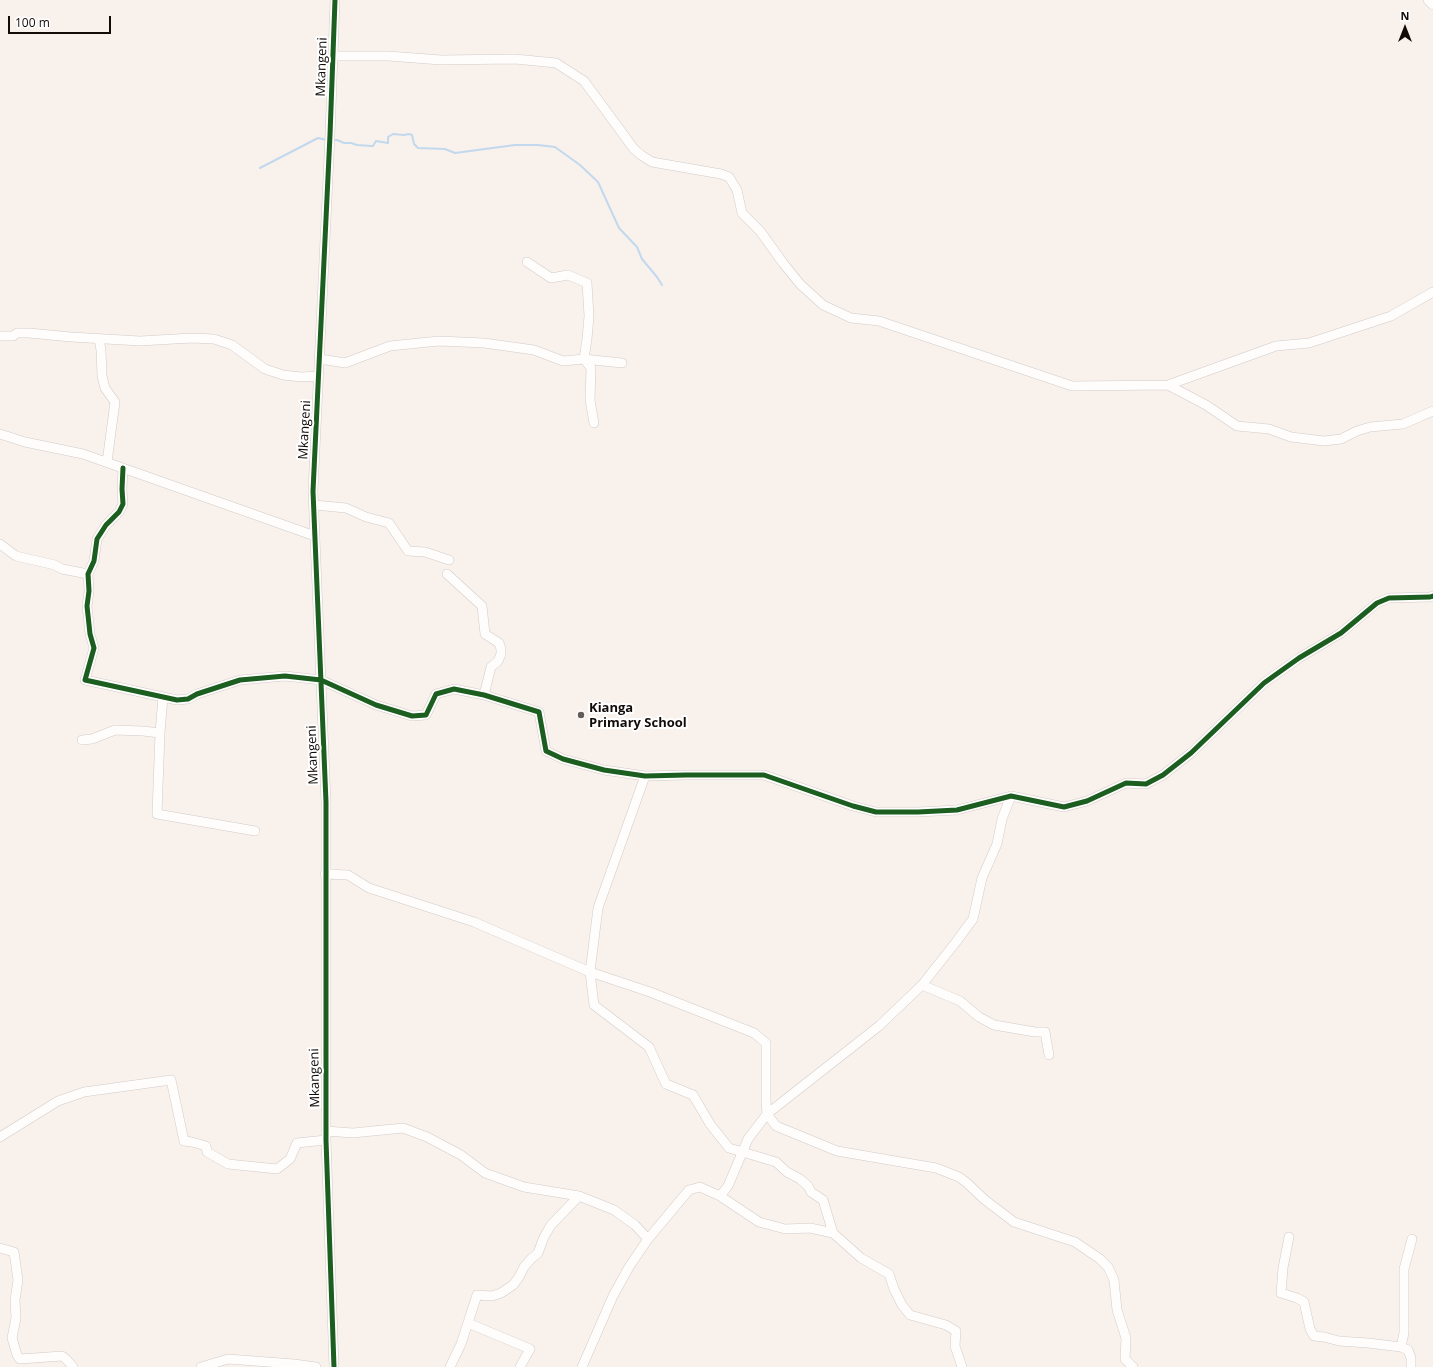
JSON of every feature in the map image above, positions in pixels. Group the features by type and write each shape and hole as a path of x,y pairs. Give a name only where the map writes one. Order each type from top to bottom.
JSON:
{"street":[{"name":"Mkangeni","path":"334,1367 326,1136 326,802 313,491 330,139 335,0"},
{"path":"1428,0 1433,6"},
{"path":"333,56 388,56 441,60 515,59 556,63 584,81 634,149 641,155 652,162 720,174 729,177 737,190 742,213 760,231 800,284 822,305 851,318 879,321 1072,386 1168,385 1276,346 1309,343 1391,316 1433,292"},
{"path":"527,262 551,278 568,274 587,283 589,316 584,359 591,368 590,400 594,423"},
{"path":"0,336 13,336 17,333 29,333 140,341 192,338 214,339 232,345 264,369 301,377 319,376"},
{"path":"99,339 102,376 105,388 115,402 107,462"},
{"path":"320,359 345,363 390,346 439,341 484,343 534,350 563,361 584,359 622,363"},
{"path":"1168,385 1206,405 1237,426 1269,429 1291,437 1324,441 1341,439 1370,426 1404,424 1433,410"},
{"path":"0,434 25,442 83,454 315,536"},
{"path":"123,468 123,504 119,512 106,525 97,539 94,561 88,574 90,591 87,606 90,634 94,648 85,680 177,700 188,699 197,694 240,680 285,676 321,680 376,706 412,716 426,715 436,694 454,689 484,695 539,712 546,751 563,759 604,770 645,776 686,774 764,774 853,806 876,812 957,810 1011,796 1064,807 1087,801 1126,783 1146,784 1164,774 1191,753 1264,683 1299,658 1341,634 1377,603 1389,598 1430,598 1433,596"},
{"path":"314,505 346,508 366,517 389,523 408,551 425,552 449,560"},
{"path":"0,544 16,556 55,565 69,571 88,574"},
{"path":"447,574 482,606 485,634 499,643 501,649 501,654 498,660 491,667 484,695"},
{"path":"163,697 157,814 255,831"},
{"path":"82,740 92,739 115,730 160,733"},
{"path":"645,776 598,908 590,972 594,1005 649,1047 666,1084 693,1095 710,1124 729,1148 776,1162 787,1172 800,1179 808,1186 811,1192 823,1200 833,1233"},
{"path":"720,1196 728,1186 742,1152 755,1128 767,1114 879,1026 922,985 973,919 982,878 997,844 1002,819 1011,796"},
{"path":"325,874 348,875 369,888 474,922 590,972 650,992 754,1033 766,1043 767,1114 776,1126 837,1151 936,1168 959,1177 967,1182 985,1200 1014,1222 1075,1242 1100,1259 1108,1267 1114,1280 1116,1310 1126,1338 1125,1359 1133,1367"},
{"path":"922,985 960,1001 978,1017 994,1025 1035,1032 1045,1032 1048,1055"},
{"path":"0,1137 58,1101 84,1092 171,1080 184,1141 206,1146 207,1152 228,1164 277,1169 290,1159 297,1143 326,1136 403,1128 427,1137 461,1155 485,1173 524,1186 579,1196 614,1210 635,1226 648,1239"},
{"path":"582,1367 613,1296 629,1267 648,1239 689,1190 700,1187 720,1196 759,1222 785,1229 810,1228 833,1233 861,1258 889,1274 902,1305 910,1314 946,1325 956,1331 955,1346 962,1367"},
{"path":"450,1367 461,1344 477,1295 492,1296 502,1293 513,1286 524,1267 531,1258 538,1253 549,1228 579,1196"},
{"path":"1289,1236 1283,1268 1281,1293 1304,1302 1310,1329 1314,1336 1339,1341 1401,1347 1408,1350 1411,1358 1411,1367"},
{"path":"1401,1347 1404,1333 1404,1269 1412,1240"},
{"path":"0,1248 14,1252 18,1280 15,1300 16,1318 12,1338 18,1363 62,1356 73,1367"},
{"path":"468,1323 530,1349 520,1367"},
{"path":"201,1367 228,1359 316,1367"}],"waterway":[{"path":"332,140 357,145 373,146 376,141 388,143 388,137 393,134 409,134 412,135 414,144 418,148 445,149 455,153 515,145 555,147 580,165 598,182 619,228 637,247 642,259 662,285"},
{"path":"260,168 318,138 327,140"}],"cycle path":[{"path":"334,1367 326,1140 326,802 313,491 335,0"},
{"path":"123,468 123,504 119,512 106,525 97,539 94,561 88,574 89,591 87,606 90,634 94,648 85,680 177,700 188,699 197,694 240,680 285,676 321,680 376,705 412,716 426,715 436,694 454,689 484,695 539,712 546,751 563,759 604,770 645,776 764,775 853,806 876,812 957,810 1011,796 1064,807 1087,801 1126,783 1146,784 1163,775 1191,753 1264,683 1299,658 1341,633 1377,603 1389,598 1433,596"}],"place":[{"name":"Kianga Primary School","path":"581,715"}]}
